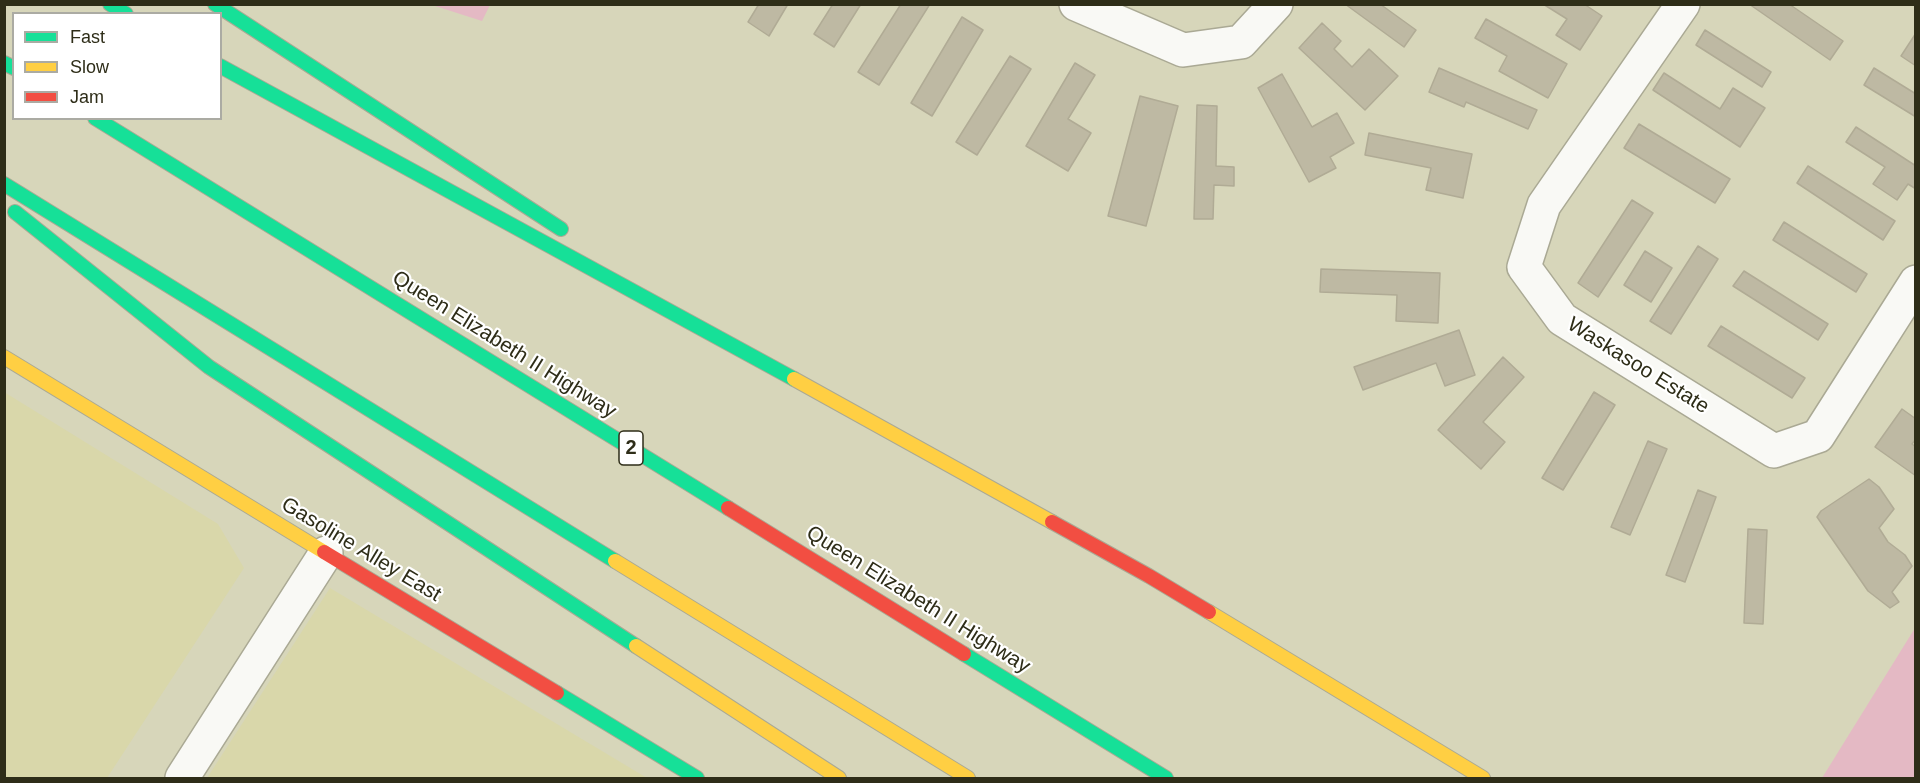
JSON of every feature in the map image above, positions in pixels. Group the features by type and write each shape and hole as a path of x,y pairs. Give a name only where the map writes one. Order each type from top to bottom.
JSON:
{"main road":[{"path":"110,4 123,12"},
{"path":"215,4 576,239"},
{"path":"222,67 777,369 1149,576 1483,778"},
{"name":"Queen Elizabeth II Highway","path":"98,120 1166,778"},
{"path":"4,184 969,778"},
{"path":"4,203 209,367 839,778"},
{"path":"626,271 777,369"},
{"name":"Gasoline Alley East","path":"4,357 696,778"}],"street":[{"path":"1076,4 1183,50 1241,42 1276,4"},
{"name":"Waskasoo Estate","path":"1683,4 1544,205 1524,267 1562,320 1774,451 1818,436 1916,282"},
{"path":"182,778 326,554"}],"shaded area":[{"path":"490,4 482,21 432,5"},
{"path":"4,392 218,524 244,568 107,778 5,778"},
{"path":"330,588 647,778 207,778"},
{"path":"1915,628 1915,778 1822,778"}],"building":[{"path":"759,4 788,4 769,36 748,22"},
{"path":"833,4 861,4 834,47 814,34"},
{"path":"901,4 930,4 879,85 858,72"},
{"path":"1345,4 1380,4 1416,30 1404,47"},
{"path":"1543,4 1584,4 1602,16 1580,50 1556,35 1567,19"},
{"path":"1749,4 1789,4 1843,41 1830,60"},
{"path":"962,17 983,30 932,116 911,103"},
{"path":"1486,19 1567,64 1548,98 1499,71 1507,56 1475,38"},
{"path":"1322,23 1341,41 1334,49 1352,67 1369,49 1398,76 1365,110 1299,48"},
{"path":"1705,30 1771,72 1762,87 1696,45"},
{"path":"1916,33 1916,66 1901,56"},
{"path":"1010,56 1031,69 977,155 956,142"},
{"path":"1075,63 1095,75 1068,119 1091,133 1068,171 1026,146"},
{"path":"1439,68 1537,110 1528,129 1466,102 1464,107 1429,92"},
{"path":"1874,68 1916,94 1916,117 1864,85"},
{"path":"1664,73 1720,109 1733,88 1765,108 1740,147 1653,90"},
{"path":"1282,74 1312,127 1337,113 1354,143 1330,157 1336,168 1309,182 1258,88"},
{"path":"1140,96 1178,106 1146,226 1108,216"},
{"path":"1197,105 1217,106 1216,166 1234,167 1234,186 1214,185 1213,219 1194,219"},
{"path":"1639,124 1730,179 1715,203 1624,148"},
{"path":"1856,127 1916,166 1916,189 1908,184 1897,200 1873,184 1885,167 1846,142"},
{"path":"1369,133 1472,154 1463,198 1426,190 1431,168 1365,155"},
{"path":"1808,166 1895,221 1883,240 1797,183"},
{"path":"1632,200 1653,213 1598,297 1578,283"},
{"path":"1784,222 1867,274 1856,292 1773,240"},
{"path":"1698,246 1718,259 1671,334 1650,321"},
{"path":"1645,251 1672,268 1651,302 1624,285"},
{"path":"1321,269 1440,273 1438,323 1396,321 1397,295 1320,292"},
{"path":"1744,271 1828,324 1818,340 1733,286"},
{"path":"1721,326 1805,378 1792,398 1708,346"},
{"path":"1459,330 1475,375 1445,386 1436,363 1363,390 1354,367"},
{"path":"1503,357 1524,377 1483,422 1505,442 1481,469 1438,430"},
{"path":"1594,392 1615,405 1563,490 1542,478"},
{"path":"1902,409 1916,419 1916,439 1912,444 1916,447 1916,476 1875,447"},
{"path":"1648,441 1667,449 1630,535 1611,527"},
{"path":"1869,479 1879,487 1894,509 1879,528 1888,542 1905,555 1912,566 1892,592 1899,602 1890,608 1868,591 1817,517 1821,511"},
{"path":"1698,490 1716,497 1685,582 1666,575"},
{"path":"1748,529 1767,530 1763,624 1744,623"}],"traffic: fast":[{"path":"110,4 123,12"},
{"path":"215,4 561,229"},
{"path":"4,63 12,67"},
{"path":"222,67 794,379"},
{"path":"98,120 728,508"},
{"path":"4,184 615,561"},
{"path":"15,212 209,367 636,646"},
{"path":"964,654 1166,778"},
{"path":"557,693 697,778"}],"traffic: slow":[{"path":"4,357 324,552"},
{"path":"794,379 1052,522"},
{"path":"615,561 968,778"},
{"path":"1209,612 1483,778"},
{"path":"636,646 839,778"}],"traffic: jam":[{"path":"728,508 964,654"},
{"path":"1052,522 1209,612"},
{"path":"324,552 557,693"}]}
